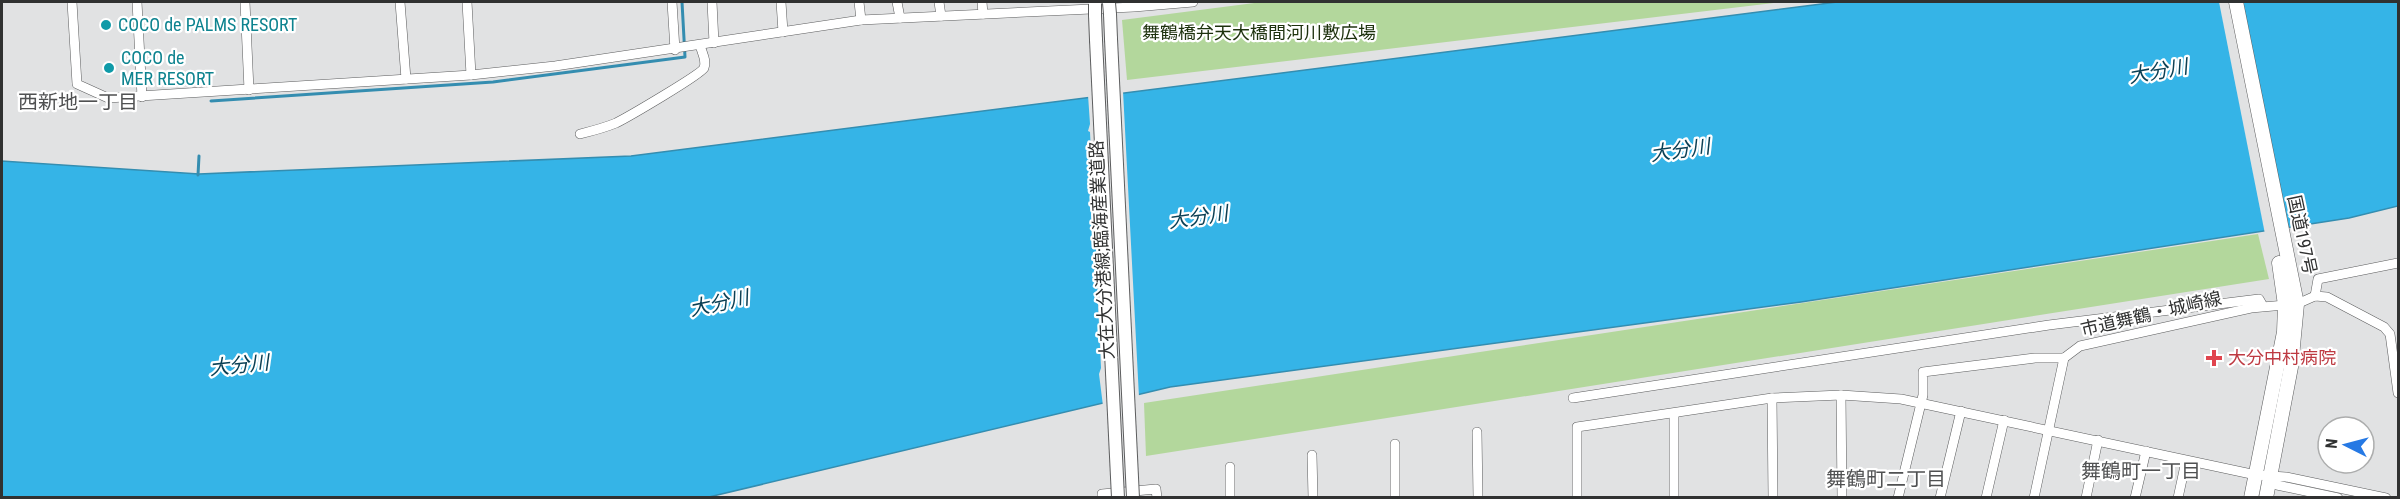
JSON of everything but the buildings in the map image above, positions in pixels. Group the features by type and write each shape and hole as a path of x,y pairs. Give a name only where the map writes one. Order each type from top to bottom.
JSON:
{"highway":[{"name":"国道197号","path":"2228,2 2286,278"},
{"name":"国道197号","path":"2236,2 2291,305 2291,367 2266,498"},
{"name":"国道197号","path":"2251,498 2291,305"}],"main road":[{"name":"大在大分港線;臨海産業道路","path":"1110,6 1133,498"},
{"name":"大在大分港線;臨海産業道路","path":"1095,7 1118,498"}],"street":[{"path":"72,2 77,84 108,98 471,75 677,49 861,20 1025,12 1079,6 1193,2"},
{"path":"137,2 142,97"},
{"path":"245,2 249,90"},
{"path":"400,2 406,79"},
{"path":"468,2 471,75"},
{"path":"672,2 677,49"},
{"path":"712,2 714,43"},
{"path":"781,2 783,32"},
{"path":"858,2 861,20"},
{"path":"897,2 900,18"},
{"path":"939,2 941,16"},
{"path":"982,2 983,14"},
{"path":"1023,2 1025,12"},
{"path":"580,134 615,123 659,96 696,78 706,62 700,45"},
{"path":"2315,296 2318,279 2398,263"},
{"path":"2291,305 2315,296 2327,297 2394,333 2398,393"},
{"path":"1573,398 2061,323 2259,299 2264,306"},
{"name":"市道舞鶴・城崎線","path":"2034,498 2064,358 2079,346 2264,306 2291,305"},
{"path":"1898,498 1921,403 1923,372 2035,358 2064,358"},
{"path":"1577,498 1577,427 1772,398 1840,395 1921,403 2256,476 2286,477 2386,498"},
{"path":"1840,395 1842,498"},
{"path":"1772,398 1773,498"},
{"path":"1940,498 1961,411"},
{"path":"1674,414 1674,498"},
{"path":"1986,498 2004,420"},
{"path":"1478,432 1478,498"},
{"path":"2086,498 2098,440"},
{"path":"1395,444 1395,498"},
{"path":"2135,498 2146,451"},
{"path":"1312,455 1313,498"},
{"path":"2178,498 2186,461"},
{"path":"1230,467 1230,498"},
{"path":"2270,478 2277,485 2338,498"},
{"path":"1102,498 1102,494 1156,489 1157,498"}],"green space":[{"name":"舞鶴橋弁天大橋間河川敷広場","path":"1262,2 1783,2 1127,80 1122,20"},
{"path":"2258,234 2269,279 1146,456 1144,403"}],"water":[{"name":"大分川","path":"1837,2 2398,2 2398,206 2349,218 1801,302 1170,387 709,497 2,497 2,161 199,174 631,156"}],"pier":[{"path":"2219,2 2243,2 2288,230 2265,234"},
{"path":"1123,91 1139,397 1103,406 1099,374 1101,368 1097,283 1094,276 1097,274 1095,225 1092,224 1094,217 1088,95"}],"waterway":[{"path":"211,101 493,82 685,57 682,2"},
{"path":"198,175 199,156"}],"place":[{"name":"COCO de PALMS RESORT","path":"106,25"},
{"name":"COCO de MER RESORT","path":"109,68"},
{"name":"大分中村病院","path":"2214,358"}],"district":[{"name":"西新地一丁目","path":"78,102"},
{"name":"舞鶴町一丁目","path":"2141,471"},
{"name":"舞鶴町二丁目","path":"1886,479"}]}
